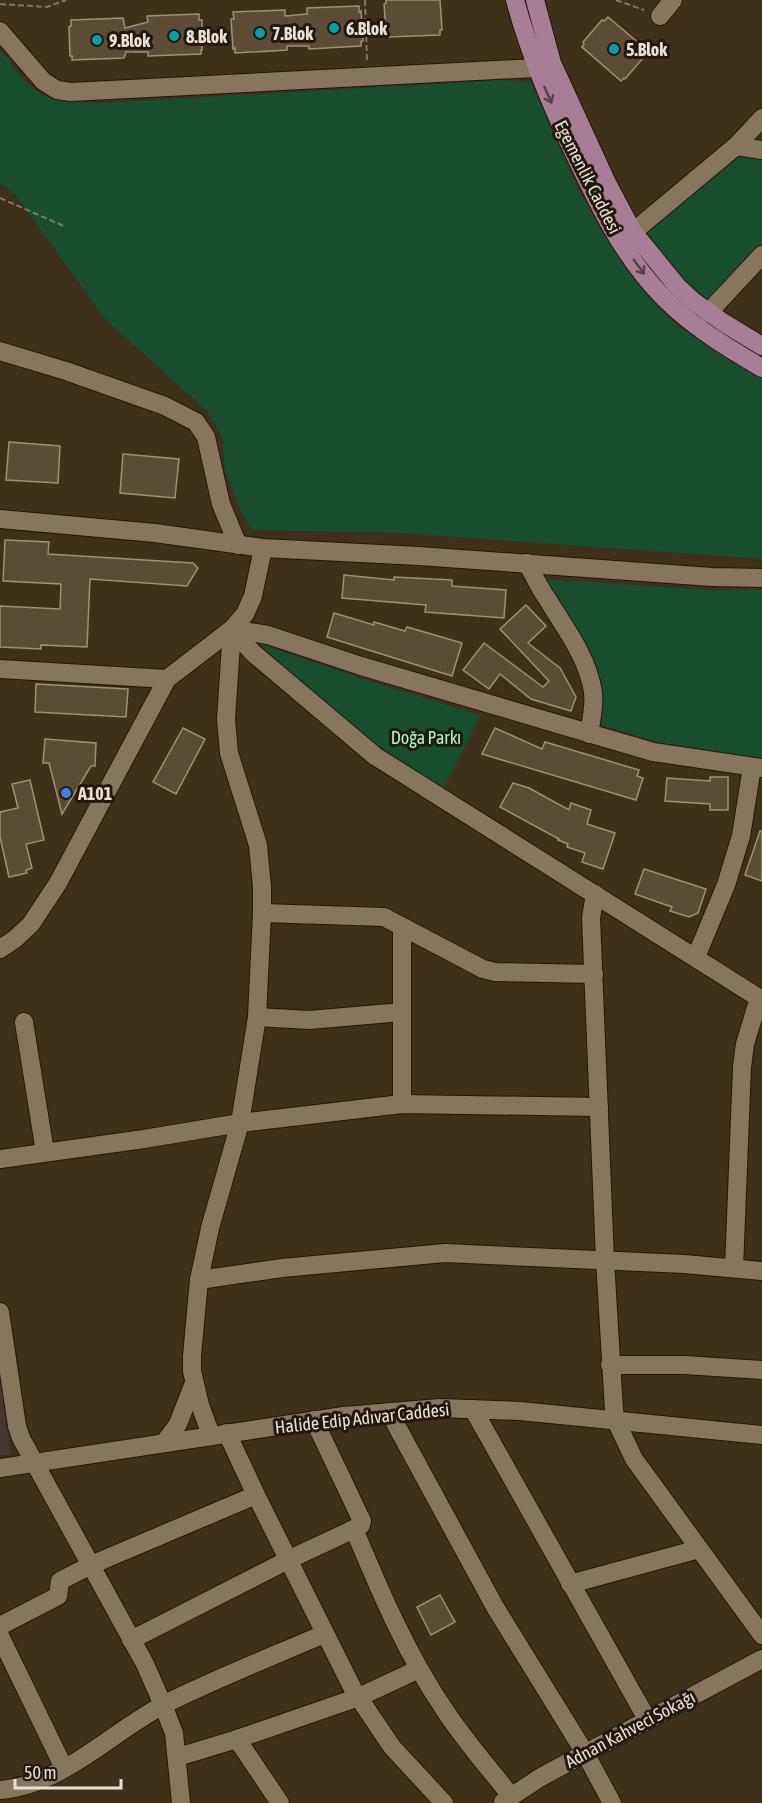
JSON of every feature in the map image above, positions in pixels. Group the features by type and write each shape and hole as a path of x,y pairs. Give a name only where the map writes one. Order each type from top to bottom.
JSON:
{"main road":[{"name":"Egemenlik Caddesi","path":"515,0 537,68 595,198 609,223 644,274 664,298 692,323 762,368"},
{"name":"Egemenlik Caddesi","path":"535,0 552,63 607,183 633,232 677,286 708,312 762,346"}],"street":[{"path":"660,16 674,0"},
{"path":"0,31 43,81 63,91 537,68"},
{"path":"633,232 736,147 762,118"},
{"path":"736,147 762,150"},
{"path":"708,312 762,255"},
{"path":"0,351 66,371 165,406 196,422 206,437 220,504 238,545"},
{"path":"0,519 155,533 263,548 527,563 712,578 762,578"},
{"path":"0,949 31,924 58,883 167,679 232,629 245,614 253,596 263,548"},
{"path":"527,563 567,628 588,671 593,694 589,734"},
{"path":"232,629 268,635 361,666 652,752 757,768 741,836 726,885 696,957"},
{"path":"232,629 253,653 375,756 760,999 745,1044 742,1067 734,1268"},
{"path":"232,629 226,719 229,753 258,846 262,913 256,1017 240,1123 210,1228 199,1280 192,1356 194,1381 200,1405 256,1495 324,1634 359,1697 392,1748 444,1803"},
{"path":"0,669 167,679"},
{"path":"595,894 591,918 610,1365 616,1421 634,1459 762,1635"},
{"path":"262,913 384,917 489,970 594,974"},
{"path":"402,927 402,1104"},
{"path":"256,1017 309,1020 402,1012"},
{"path":"24,1022 45,1152"},
{"path":"0,1159 240,1123 402,1104 599,1107"},
{"path":"199,1280 282,1268 446,1253 605,1260 734,1268 762,1272"},
{"path":"0,1312 17,1426 26,1450 91,1565 163,1705 174,1734 181,1803"},
{"path":"610,1365 685,1365 762,1370"},
{"path":"164,1443 178,1424 194,1381"},
{"name":"Halide Edip Adıvar Caddesi","path":"0,1468 314,1420 440,1408 520,1411 762,1435"},
{"path":"473,1409 647,1719"},
{"path":"389,1412 495,1607 585,1753 612,1803"},
{"path":"131,1640 288,1560 361,1526 362,1521 314,1420"},
{"path":"0,1626 58,1596 60,1581 91,1565 256,1495"},
{"path":"354,1529 403,1641 444,1710 506,1800"},
{"path":"570,1584 699,1549"},
{"path":"0,1790 38,1781 64,1768 163,1705 324,1634"},
{"path":"0,1636 64,1768"},
{"name":"Adnan Kahveci Sokağı","path":"506,1800 541,1777 762,1659"},
{"path":"178,1756 237,1739 359,1697 419,1669"},
{"path":"237,1739 280,1803"}],"path":[{"path":"0,4 47,7 66,0"},
{"path":"365,0 368,77"},
{"path":"616,0 660,16"},
{"path":"0,198 66,227"}],"shaded area":[{"path":"0,1379 11,1454 0,1455"}],"green space":[{"path":"0,49 31,87 51,98 79,102 99,103 504,80 531,82 578,188 602,231 629,269 668,317 684,330 762,377 762,559 399,533 252,530 239,507 225,471 222,438 208,412 104,318 15,194 0,183"},
{"path":"741,154 762,157 762,244 708,301 686,282 645,231"},
{"path":"546,579 708,590 762,590 762,761 684,750 601,725 601,696 588,652 569,614 553,595"},
{"name":"Doğa Parkı","path":"260,644 378,684 481,715 443,790 410,770 316,698"}],"building":[{"path":"386,0 440,0 442,30 440,30 440,35 388,37 384,4"},
{"path":"359,6 363,41 361,41 361,46 309,49 309,46 287,46 287,50 235,53 235,48 233,49 231,19 234,19 233,12 285,10 285,16 307,14 307,8"},
{"path":"199,14 199,20 202,20 201,54 148,56 148,52 126,52 124,58 72,60 70,56 69,27 71,20 123,18 125,28 148,22 147,16"},
{"name":"5.Blok","path":"608,17 647,50 644,57 621,81 582,47 583,42 602,20"},
{"path":"9,442 60,446 58,483 6,480"},
{"path":"123,454 179,459 175,498 120,493"},
{"path":"5,540 49,542 48,554 193,563 198,568 187,586 90,579 87,647 41,645 41,649 0,647 0,606 60,609 61,584 3,581"},
{"path":"344,575 394,580 394,577 452,580 452,586 506,590 504,618 425,612 426,605 342,598"},
{"path":"526,605 546,626 528,643 560,668 576,697 571,711 531,699 500,674 489,689 463,670 484,643 543,687 549,681 500,629"},
{"path":"334,613 374,625 374,622 405,631 407,627 462,643 452,676 327,637"},
{"path":"36,684 128,689 126,717 35,712"},
{"path":"183,728 205,739 176,794 153,782"},
{"path":"495,728 542,749 545,742 639,770 637,776 643,778 636,800 482,754"},
{"path":"45,739 96,743 95,766 91,766 62,814 49,763 43,763"},
{"path":"710,777 728,777 728,810 710,810 710,804 665,801 667,778 710,781"},
{"path":"30,780 44,840 26,844 32,868 26,870 27,873 9,877 0,837 0,812 18,808 12,784"},
{"path":"513,783 529,788 569,810 571,803 591,810 587,824 615,833 603,869 582,862 585,853 567,847 568,844 500,807"},
{"path":"760,831 762,831 762,881 745,875"},
{"path":"644,869 706,889 698,913 689,917 670,911 672,907 635,894"},
{"path":"440,1595 455,1622 431,1635 417,1607"}],"place":[{"name":"6.Blok","path":"334,28"},
{"name":"7.Blok","path":"260,33"},
{"name":"8.Blok","path":"174,36"},
{"name":"9.Blok","path":"97,40"},
{"name":"5.Blok","path":"614,49"},
{"name":"A101","path":"66,793"}]}
